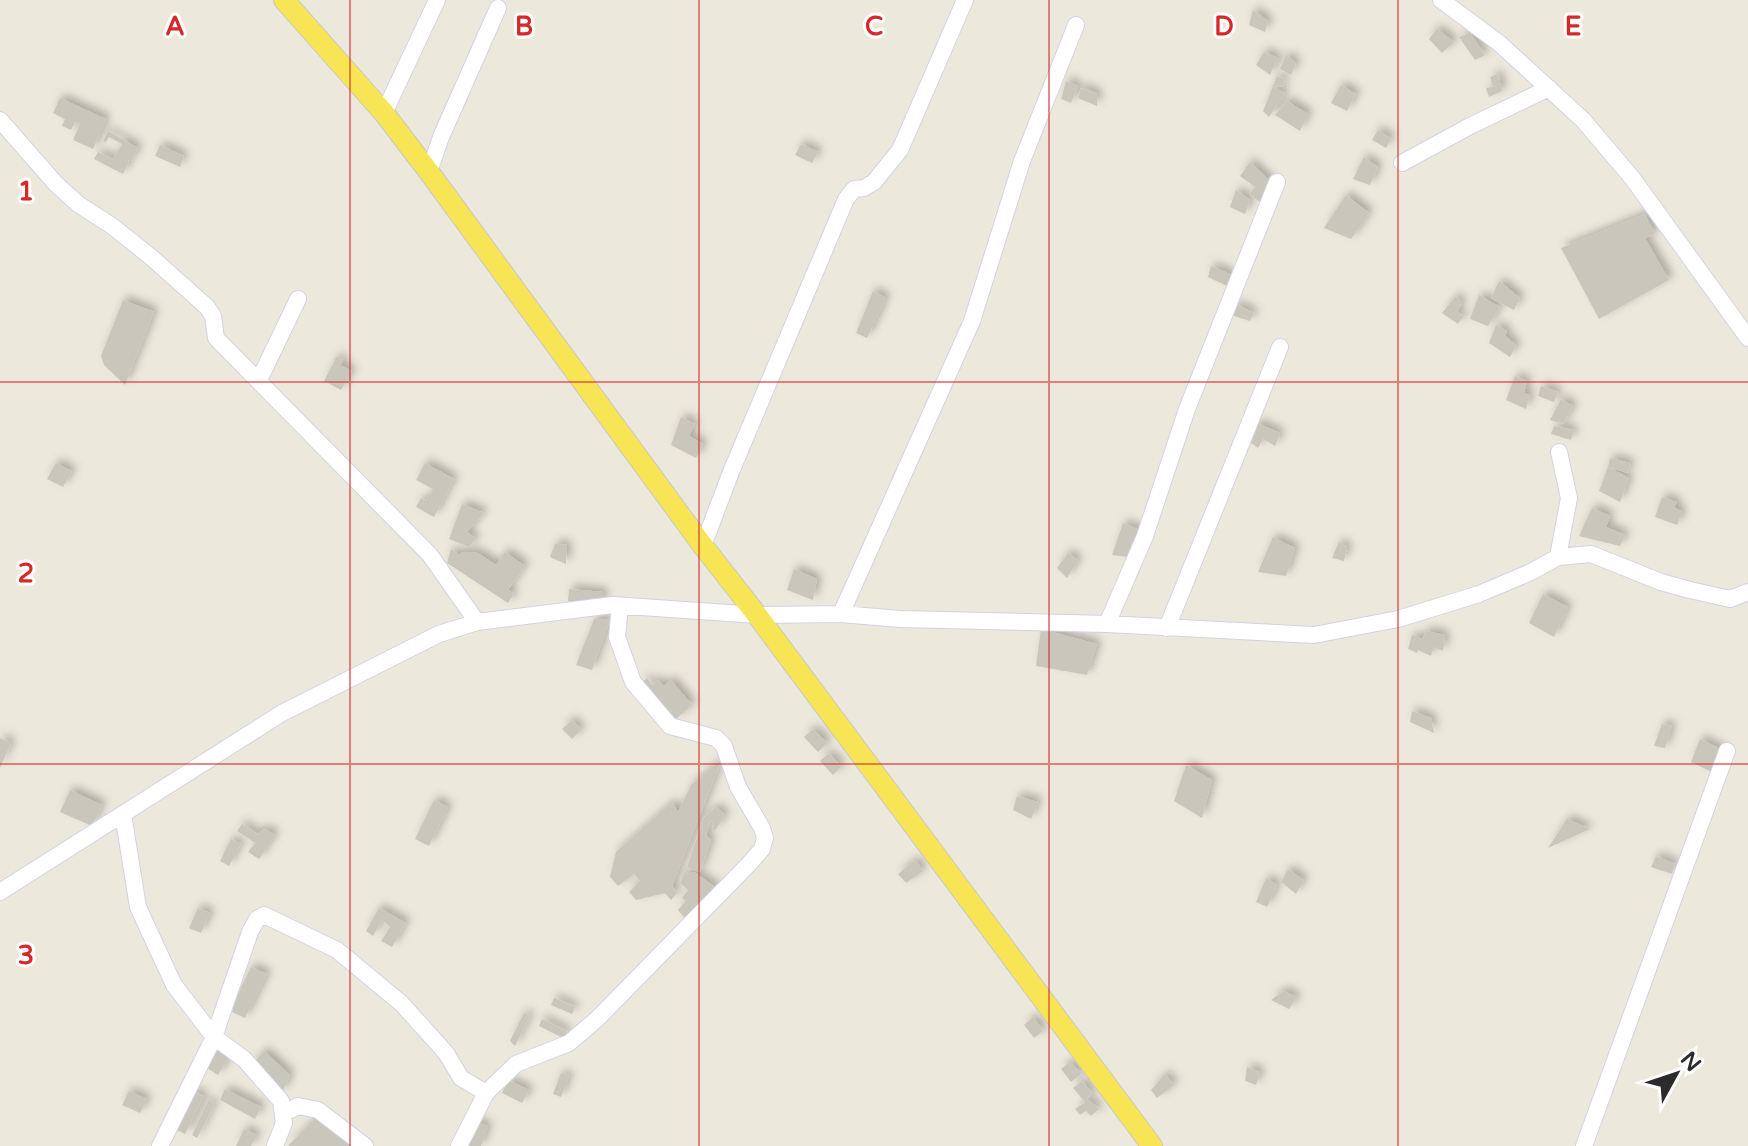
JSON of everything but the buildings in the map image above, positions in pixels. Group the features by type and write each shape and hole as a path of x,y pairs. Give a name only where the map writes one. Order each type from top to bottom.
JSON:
{"main road":[{"path":"284,0 384,113 429,172 703,546 1152,1146"}],"street":[{"path":"384,113 437,0"},
{"path":"703,546 748,430 846,199 854,189 874,182 900,150 965,0"},
{"path":"1441,0 1473,22 1583,120 1633,179 1748,338"},
{"path":"429,172 441,137 498,8"},
{"path":"841,614 972,321 1022,161 1076,25"},
{"path":"1402,163 1549,88"},
{"path":"0,120 56,184 78,204 151,257 207,307 213,316 216,338 430,555 477,622"},
{"path":"1107,624 1145,536 1187,409 1277,182"},
{"path":"259,380 298,299"},
{"path":"1167,628 1280,347"},
{"path":"1558,557 1569,498 1559,452"},
{"path":"0,892 282,713 439,634 477,622 620,606 757,615 841,614 1314,635 1398,619 1479,594 1558,557 1591,554 1661,582 1730,599 1748,592"},
{"path":"459,1146 486,1093 516,1064 569,1043 597,1019 762,849 765,838 762,828 738,787 724,746 716,738 670,726 633,682 617,637 620,606"},
{"path":"1584,1146 1727,751"},
{"path":"123,814 138,907 174,985 214,1037 244,1059 281,1101 284,1123 275,1146"},
{"path":"160,1146 214,1037 250,932 257,919 264,915 337,950 402,1004 446,1053 461,1078 486,1093"},
{"path":"284,1113 298,1106 318,1110 365,1146"}]}
